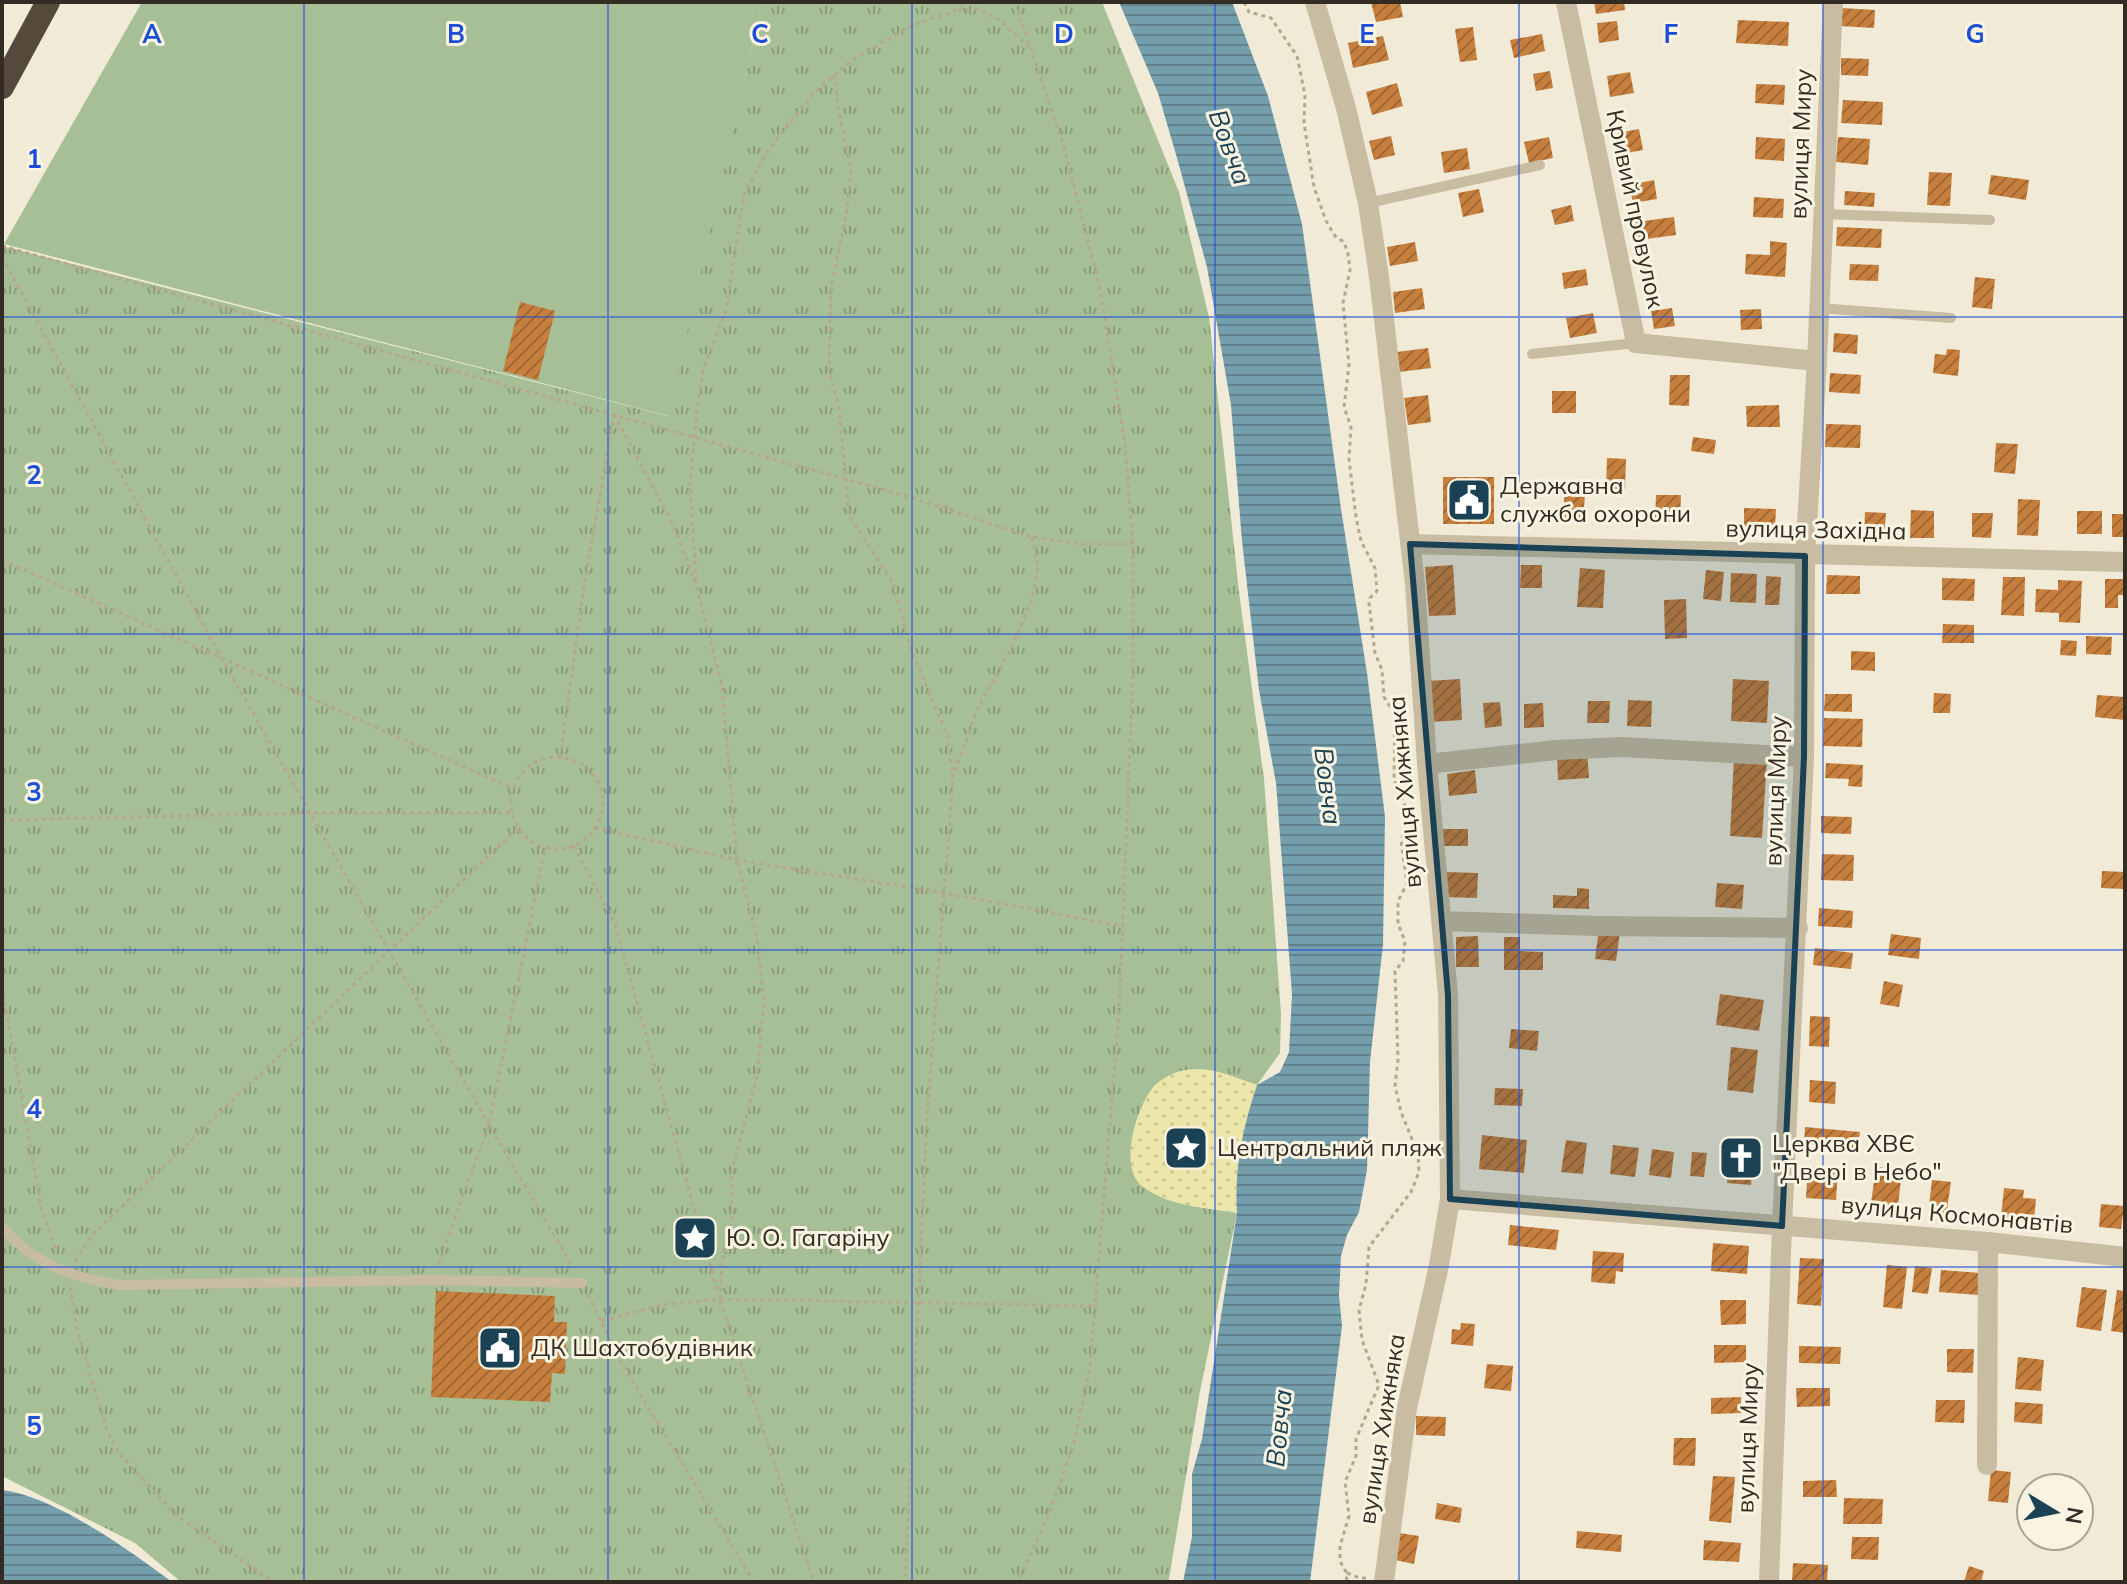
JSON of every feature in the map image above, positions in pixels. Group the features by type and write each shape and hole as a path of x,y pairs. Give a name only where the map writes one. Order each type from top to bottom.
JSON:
{"highway":[{"path":"2,87 48,2"}],"street":[{"name":"вулиця Хижняка","path":"1315,2 1346,108 1368,203 1415,584 1427,764 1448,995 1450,1199 1439,1265 1407,1408 1384,1582"},
{"name":"Кривий провулок","path":"1566,2 1636,343 1817,361"},
{"name":"вулиця Миру","path":"1769,1582 1804,757 1805,556 1833,2"},
{"name":"вулиця Західна","path":"1410,544 2125,562"},
{"path":"1427,764 1556,750 1622,747 1804,757"},
{"path":"1442,921 1798,928"},
{"name":"вулиця Космонавтів","path":"1450,1199 1988,1242 2125,1257"},
{"path":"1987,1465 1988,1242"}],"lane":[{"path":"1368,203 1540,165"},
{"path":"1824,214 1990,220"},
{"path":"1819,308 1951,318"},
{"path":"1532,354 1636,343"},
{"path":"2,1227 27,1252 67,1273 87,1280 120,1285 433,1280 582,1283"}],"path":[{"path":"954,11 967,2"},
{"path":"1015,2 1064,147 1100,288 1125,445 1133,544 1133,674 1119,1013 1090,1367 1074,1443 1049,1514 1018,1582"},
{"path":"1244,2 1249,12 1271,18 1297,56 1305,95 1304,123 1314,187 1326,221 1335,236 1344,242 1348,254 1350,270 1343,303 1349,365 1344,407 1351,427 1349,459 1361,541 1370,555 1378,581 1377,591 1369,603 1375,653 1382,670 1384,697 1395,721 1394,780 1406,808 1406,831 1401,840 1407,884 1398,901 1398,924 1405,941 1403,961 1395,971 1394,984 1398,1060 1395,1086 1401,1112 1418,1154 1419,1172 1411,1192 1369,1247 1366,1284 1359,1310 1362,1340 1379,1385 1356,1439 1356,1456 1345,1482 1349,1516 1340,1546 1340,1561 1347,1582"},
{"path":"696,584 690,482 703,370 726,310 744,195 775,143 815,92 834,75 852,60 913,25 954,11 977,9 998,19 1030,49"},
{"path":"834,75 851,170 846,216 831,286 829,372 839,409 849,515 893,583 912,652 947,735 953,775 927,1118 905,1582"},
{"path":"2,246 846,479 1032,537 1082,544 1133,544"},
{"path":"2,257 223,661 582,1283 630,1377 754,1582"},
{"path":"614,414 674,527 696,584 722,686 737,860 757,937 764,1003 757,1076 731,1174 732,1222 722,1261 720,1299"},
{"path":"560,757 584,586 614,414"},
{"path":"953,775 977,710 1010,651 1032,600 1038,567 1032,537"},
{"path":"2,560 514,789"},
{"path":"560,757 589,769 598,782 603,798 602,813 586,839 574,846 545,848 534,843 518,828 512,813 514,789 524,771 534,762 560,757"},
{"path":"2,820 311,813 512,813"},
{"path":"67,1273 93,1234 518,828"},
{"path":"595,828 737,860 945,893 1123,926"},
{"path":"574,846 615,924 720,1299 814,1582"},
{"path":"433,1280 489,1125 545,848"},
{"path":"2,986 41,1207 52,1243 67,1273 78,1333 107,1430 118,1452 176,1515 273,1582"},
{"path":"601,1321 660,1305 720,1299 1096,1306"}],"highlighted area":[{"path":"1410,544 1805,556 1804,757 1782,1226 1450,1199 1448,995"}],"green space":[{"path":"142,2 762,2 669,416 4,244"},
{"path":"762,2 1102,2 1179,192 1209,317 1239,592 1264,779 1281,1014 1280,1053 1257,1085 1210,1070 1191,1069 1174,1073 1157,1084 1148,1095 1132,1137 1131,1166 1135,1178 1143,1187 1176,1202 1237,1213 1200,1391 1168,1582 181,1582 135,1543 2,1476 2,246 668,416"}],"sand":[{"name":"Центральний пляж","path":"1206,1067 1257,1085 1241,1148 1237,1213 1162,1198 1142,1187 1131,1166 1133,1136 1148,1094 1160,1080 1172,1074"}],"water":[{"name":"Вовча","path":"1119,2 1232,2 1268,96 1302,224 1385,817 1383,944 1370,1062 1367,1170 1359,1212 1341,1256 1339,1295 1342,1326 1310,1582 1183,1582 1192,1537 1192,1474 1202,1439 1237,1213 1241,1148 1257,1085 1280,1072 1289,1052 1292,994 1276,783 1259,690 1231,405 1207,267 1158,93"},
{"path":"2,1490 45,1503 68,1514 114,1541 172,1582 2,1582"}],"building":[{"path":"1371,2 1400,2 1403,17 1376,22"},
{"path":"1594,2 1624,2 1625,10 1596,14"},
{"path":"1842,8 1875,10 1874,28 1840,26"},
{"path":"1738,20 1789,22 1788,46 1736,43"},
{"path":"1617,21 1619,40 1599,43 1597,23"},
{"path":"1473,27 1477,60 1460,62 1455,29"},
{"path":"1542,34 1545,51 1514,58 1510,40"},
{"path":"1383,36 1389,60 1353,68 1348,43"},
{"path":"1841,58 1869,59 1868,76 1841,75"},
{"path":"1550,71 1553,88 1536,91 1533,74"},
{"path":"1630,72 1634,93 1610,97 1607,76"},
{"path":"1397,83 1403,106 1372,115 1366,92"},
{"path":"1756,84 1785,85 1784,105 1755,103"},
{"path":"1843,100 1883,102 1882,125 1841,123"},
{"path":"1639,129 1643,150 1621,154 1618,133"},
{"path":"1391,136 1395,155 1374,160 1369,141"},
{"path":"1549,137 1553,158 1529,163 1524,142"},
{"path":"1756,137 1785,139 1784,161 1755,159"},
{"path":"1838,137 1870,139 1868,165 1836,162"},
{"path":"1467,148 1470,169 1444,173 1441,152"},
{"path":"1929,172 1952,173 1950,206 1927,205"},
{"path":"1991,175 2029,180 2026,200 1988,194"},
{"path":"1654,180 1657,199 1633,203 1629,185"},
{"path":"1479,189 1484,212 1463,217 1458,193"},
{"path":"1845,191 1875,193 1874,207 1844,205"},
{"path":"1754,197 1784,199 1783,218 1753,217"},
{"path":"1571,205 1574,221 1555,225 1551,210"},
{"path":"1674,217 1676,235 1639,240 1636,222"},
{"path":"1837,227 1882,229 1881,248 1836,246"},
{"path":"1770,241 1787,243 1785,277 1745,274 1746,254 1770,255"},
{"path":"1415,242 1418,261 1390,266 1387,247"},
{"path":"1850,264 1879,265 1878,281 1849,280"},
{"path":"1586,269 1588,285 1564,289 1562,273"},
{"path":"1975,277 1995,279 1992,309 1972,307"},
{"path":"1422,288 1425,309 1395,313 1393,292"},
{"path":"520,302 555,311 538,380 503,371"},
{"path":"1672,308 1675,326 1654,329 1651,311"},
{"path":"1761,309 1762,329 1741,330 1740,310"},
{"path":"1593,313 1597,333 1570,338 1566,318"},
{"path":"1834,333 1858,335 1857,354 1833,352"},
{"path":"1428,348 1431,368 1399,372 1397,352"},
{"path":"1947,349 1960,350 1958,376 1933,373 1935,354 1946,355"},
{"path":"1830,373 1861,375 1860,394 1829,392"},
{"path":"1670,375 1690,375 1689,406 1669,405"},
{"path":"1552,391 1576,391 1576,413 1552,413"},
{"path":"1428,395 1431,422 1408,425 1404,398"},
{"path":"1779,405 1780,427 1747,427 1746,406"},
{"path":"1826,424 1861,425 1860,448 1825,447"},
{"path":"1693,437 1716,440 1714,454 1691,451"},
{"path":"1996,443 2018,444 2015,474 1994,472"},
{"path":"1607,458 1626,459 1625,489 1606,489"},
{"name":"Державна служба охорони","path":"1443,477 1494,477 1494,524 1443,524"},
{"path":"1565,492 1585,494 1583,520 1562,519"},
{"path":"1656,495 1681,495 1680,522 1655,522"},
{"path":"2018,499 2040,500 2038,536 2017,535"},
{"path":"1744,508 1776,509 1775,528 1744,527"},
{"path":"1911,510 1934,511 1934,538 1910,538"},
{"path":"2077,511 2102,511 2102,534 2077,534"},
{"path":"1865,512 1886,513 1884,537 1864,536"},
{"path":"1972,513 1993,513 1991,538 1972,537"},
{"path":"2112,514 2125,514 2125,537 2112,537"},
{"path":"1453,565 1456,615 1429,616 1425,567"},
{"path":"1521,565 1542,565 1542,588 1520,588"},
{"path":"1580,568 1605,570 1603,608 1577,607"},
{"path":"1706,570 1724,572 1721,601 1703,599"},
{"path":"1731,573 1757,574 1756,603 1730,602"},
{"path":"1827,575 1860,576 1860,594 1826,594"},
{"path":"1766,576 1781,577 1779,605 1765,605"},
{"path":"2003,577 2025,577 2024,616 2001,615"},
{"path":"1942,578 1975,579 1974,601 1942,600"},
{"path":"2105,579 2125,579 2125,595 2118,595 2118,608 2105,608"},
{"path":"2058,580 2082,581 2080,623 2059,622 2059,613 2035,612 2036,589 2058,590"},
{"path":"1686,599 1687,638 1665,639 1664,600"},
{"path":"1943,624 1974,625 1974,643 1942,643"},
{"path":"2086,636 2112,637 2111,655 2086,654"},
{"path":"2061,640 2077,641 2076,656 2060,655"},
{"path":"1851,651 1875,652 1875,671 1851,670"},
{"path":"1460,679 1462,720 1430,722 1428,681"},
{"path":"1733,679 1769,681 1767,723 1731,721"},
{"path":"1934,693 1951,694 1950,713 1933,713"},
{"path":"1825,694 1852,694 1852,712 1824,711"},
{"path":"2097,695 2125,697 2125,720 2095,717"},
{"path":"1628,700 1652,701 1651,727 1627,726"},
{"path":"1588,701 1610,701 1609,723 1587,723"},
{"path":"1500,702 1502,726 1485,728 1483,703"},
{"path":"1543,703 1544,727 1524,728 1524,704"},
{"path":"1824,718 1863,719 1862,747 1823,746"},
{"path":"1587,752 1589,778 1558,780 1557,754"},
{"path":"1734,757 1767,759 1762,838 1730,836"},
{"path":"1826,763 1863,765 1862,787 1848,786 1849,779 1825,778"},
{"path":"1475,770 1477,793 1449,796 1447,774"},
{"path":"1821,816 1852,817 1851,834 1821,833"},
{"path":"1443,829 1468,829 1468,846 1443,846"},
{"path":"1822,854 1854,855 1853,881 1821,880"},
{"path":"2102,871 2125,872 2125,889 2101,888"},
{"path":"1444,872 1478,873 1477,898 1443,897"},
{"path":"1717,883 1744,885 1742,909 1715,907"},
{"path":"1577,888 1589,889 1589,909 1553,908 1553,895 1577,896"},
{"path":"1819,908 1853,911 1852,928 1818,926"},
{"path":"1599,928 1620,931 1616,961 1595,959"},
{"path":"1891,934 1921,938 1919,959 1888,955"},
{"path":"1478,936 1479,967 1456,967 1456,937"},
{"path":"1504,937 1520,937 1520,951 1543,952 1543,970 1504,970"},
{"path":"1815,948 1853,953 1851,969 1813,965"},
{"path":"1884,981 1903,985 1899,1007 1880,1004"},
{"path":"1720,994 1764,1000 1759,1031 1716,1025"},
{"path":"1810,1016 1830,1017 1829,1047 1809,1046"},
{"path":"1511,1029 1539,1031 1537,1051 1509,1048"},
{"path":"1731,1047 1758,1050 1753,1093 1727,1090"},
{"path":"1810,1080 1836,1082 1835,1104 1809,1102"},
{"path":"1495,1088 1523,1089 1522,1106 1494,1105"},
{"path":"1805,1127 1860,1132 1858,1148 1804,1144"},
{"path":"1482,1135 1527,1140 1524,1173 1479,1169"},
{"path":"1730,1137 1754,1138 1751,1185 1727,1183"},
{"path":"1566,1140 1587,1143 1583,1174 1561,1172"},
{"path":"1613,1145 1639,1148 1635,1177 1610,1174"},
{"path":"1652,1149 1674,1152 1671,1178 1649,1175"},
{"path":"1692,1152 1707,1153 1704,1177 1690,1176"},
{"path":"1808,1167 1838,1169 1836,1200 1806,1198"},
{"path":"1876,1167 1902,1170 1898,1206 1871,1203"},
{"path":"1932,1180 1951,1182 1946,1216 1928,1214"},
{"path":"2004,1188 2024,1190 2023,1198 2036,1199 2034,1220 2001,1217"},
{"path":"2101,1204 2124,1206 2121,1229 2099,1227"},
{"path":"1510,1225 1559,1230 1556,1250 1508,1245"},
{"path":"1713,1243 1749,1246 1747,1274 1711,1271"},
{"path":"1593,1251 1624,1253 1623,1272 1616,1271 1615,1284 1591,1282"},
{"path":"1800,1258 1824,1259 1821,1306 1797,1304"},
{"path":"1887,1265 1907,1267 1902,1309 1883,1307"},
{"path":"1915,1266 1932,1268 1928,1294 1912,1292"},
{"path":"1941,1270 1981,1273 1979,1295 1939,1292"},
{"path":"2082,1287 2107,1290 2101,1331 2076,1327"},
{"path":"2117,1290 2125,1291 2125,1333 2111,1331"},
{"name":"ДК Шахтобудівник","path":"436,1291 555,1296 554,1322 567,1322 565,1374 552,1373 550,1402 431,1397"},
{"path":"1720,1300 1746,1300 1746,1324 1721,1325"},
{"path":"1461,1323 1475,1324 1473,1346 1451,1344 1452,1329 1460,1330"},
{"path":"1714,1345 1746,1345 1746,1362 1714,1363"},
{"path":"1799,1346 1841,1347 1840,1364 1799,1363"},
{"path":"1947,1349 1974,1349 1973,1373 1947,1372"},
{"path":"2018,1357 2044,1360 2041,1391 2015,1389"},
{"path":"1487,1364 1513,1366 1511,1391 1484,1388"},
{"path":"1796,1388 1830,1388 1830,1406 1797,1407"},
{"path":"1741,1397 1741,1413 1711,1414 1711,1398"},
{"path":"1936,1400 1965,1400 1964,1423 1935,1422"},
{"path":"2015,1402 2043,1404 2042,1424 2014,1422"},
{"path":"1416,1416 1446,1417 1445,1436 1416,1435"},
{"path":"1674,1438 1696,1438 1695,1466 1673,1465"},
{"path":"1991,1470 2011,1472 2008,1503 1988,1501"},
{"path":"1713,1476 1735,1477 1731,1523 1709,1521"},
{"path":"1836,1480 1837,1497 1803,1497 1803,1481"},
{"path":"1844,1498 1883,1499 1882,1524 1843,1524"},
{"path":"1437,1503 1462,1508 1460,1523 1435,1519"},
{"path":"1577,1531 1622,1535 1621,1552 1576,1548"},
{"path":"1399,1533 1419,1536 1414,1564 1395,1560"},
{"path":"1852,1537 1879,1537 1878,1560 1851,1559"},
{"path":"1704,1540 1741,1543 1739,1562 1703,1560"},
{"path":"1793,1563 1828,1565 1827,1582 1792,1582"},
{"path":"1969,1566 1984,1571 1981,1582 1964,1582"}],"place":[{"name":"Державна служба охорони","path":"1469,500"},
{"name":"Центральний пляж","path":"1186,1148"},
{"name":"Церква ХВЄ \"Двері в Небо\"","path":"1741,1158"},
{"name":"Ю. О. Гагаріну","path":"695,1238"},
{"name":"ДК Шахтобудівник","path":"500,1348"}]}
